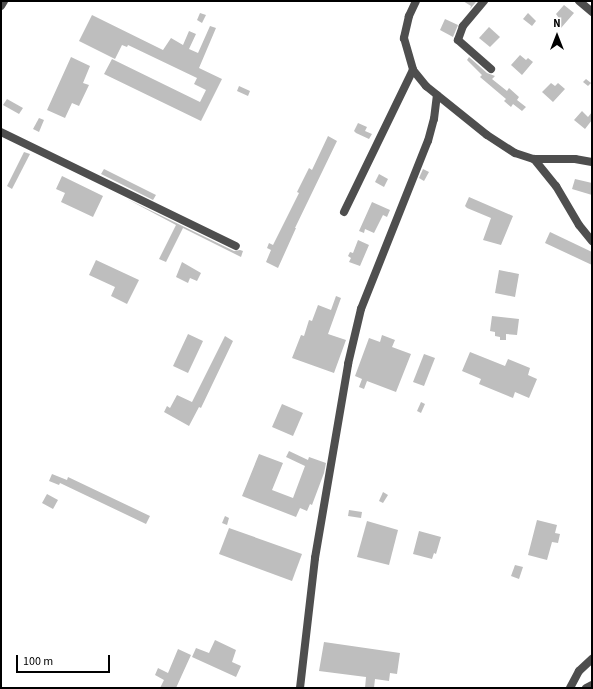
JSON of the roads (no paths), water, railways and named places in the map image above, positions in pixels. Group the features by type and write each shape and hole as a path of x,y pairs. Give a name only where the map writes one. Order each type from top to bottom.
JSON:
{"street":[{"path":"1,6 4,1"},
{"path":"416,1 409,16 404,38 413,70 426,86 487,135 515,153 534,159 575,159 592,162"},
{"path":"484,1 463,26 458,40 492,69"},
{"path":"581,2 592,12"},
{"path":"344,212 413,70"},
{"path":"300,688 315,558 348,364 361,309 428,140 434,119 437,95"},
{"path":"1,132 236,246"},
{"path":"534,159 556,186 579,225 592,241"},
{"path":"570,688 579,671 592,659"},
{"path":"586,688 592,685"}]}
